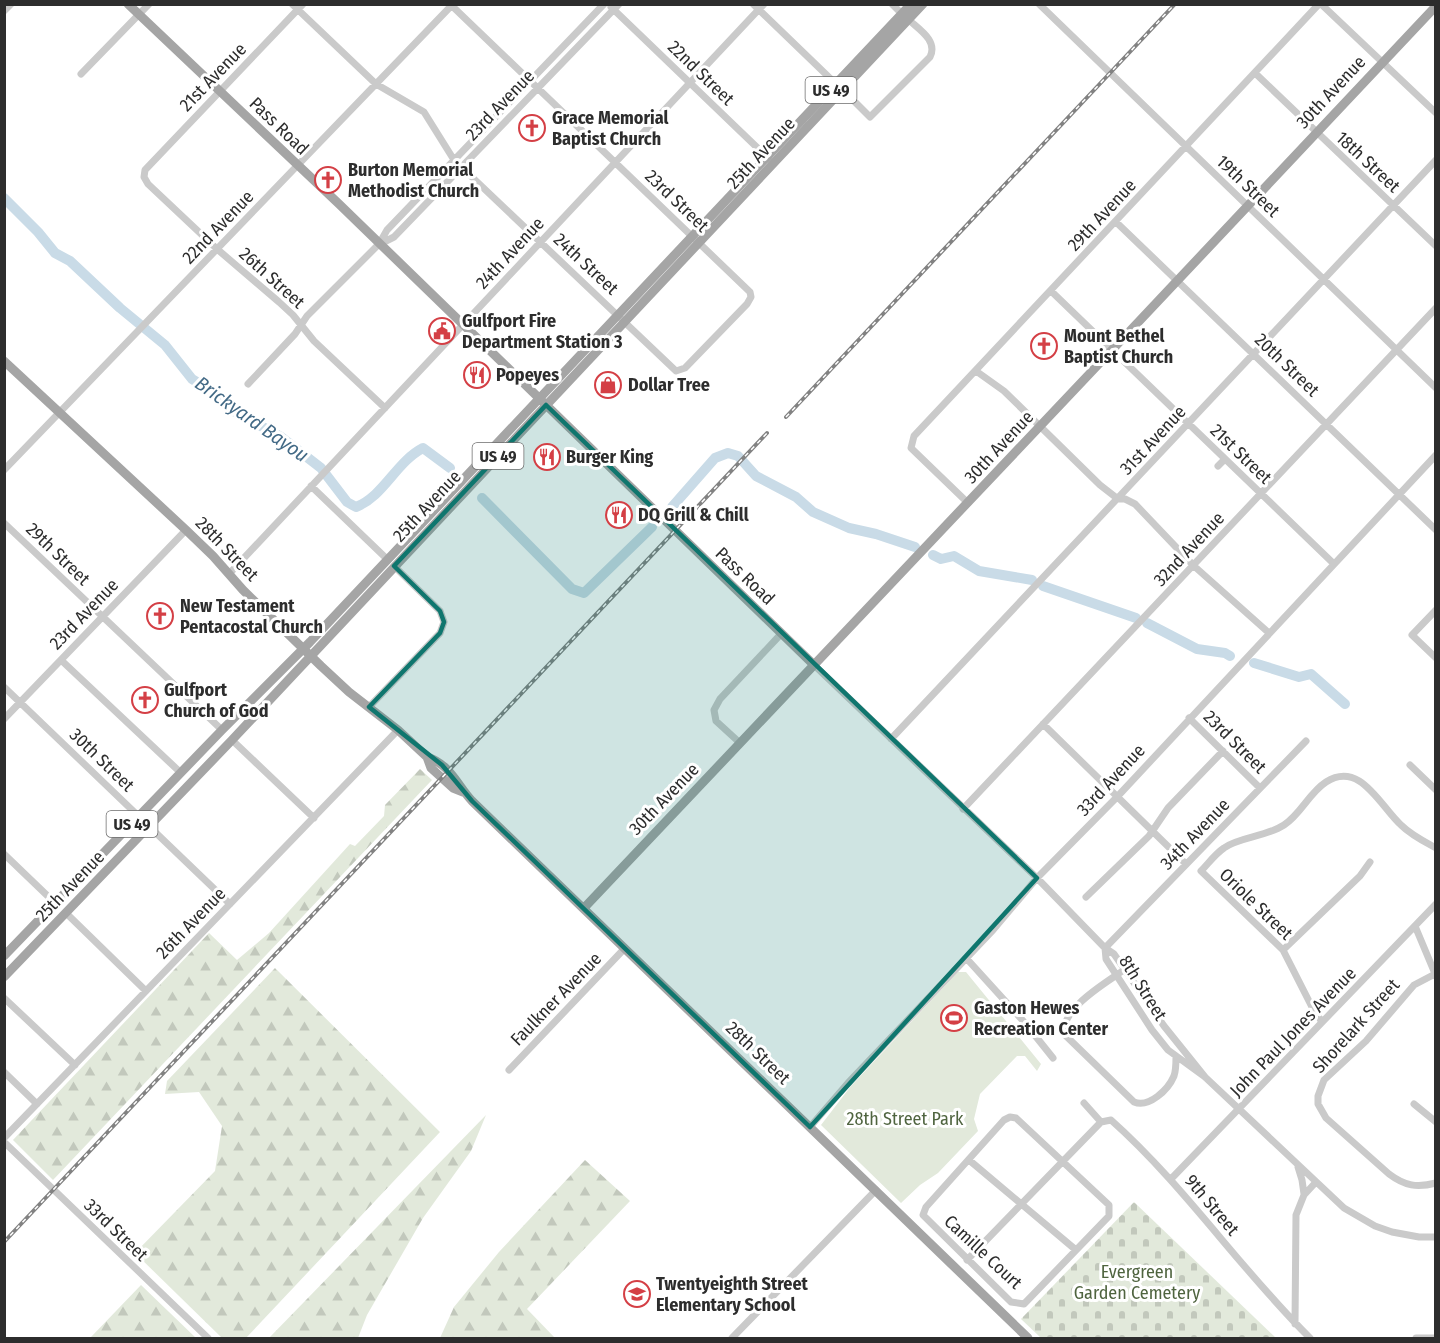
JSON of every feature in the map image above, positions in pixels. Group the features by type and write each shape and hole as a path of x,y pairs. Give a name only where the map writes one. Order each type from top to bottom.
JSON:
{"main road":[{"name":"Pass Road","path":"128,4 814,665"},
{"name":"25th Avenue","path":"906,17 911,4"},
{"name":"25th Avenue","path":"4,977 232,740 307,652 770,160 906,17 923,4"},
{"name":"30th Avenue","path":"584,908 1436,6"},
{"name":"28th Street","path":"4,361 186,530 349,692 398,730 427,758 431,768 453,788 463,792 1028,1338"},
{"name":"25th Avenue","path":"4,956 222,730 307,652"}],"street":[{"path":"4,11 10,4"},
{"path":"81,74 149,4"},
{"path":"758,6 870,117 930,57 933,48 931,42 892,4"},
{"name":"19th Street","path":"1039,4 1436,388"},
{"path":"1320,4 1436,113"},
{"name":"29th Avenue","path":"968,503 912,448 914,436 1320,4"},
{"name":"23rd Street","path":"452,5 750,292 751,297 747,304 681,371"},
{"name":"22nd Avenue","path":"4,470 452,5"},
{"name":"24th Street","path":"298,6 376,84 424,112 454,160 676,371 681,371"},
{"name":"21st Avenue","path":"145,170 298,6"},
{"name":"23rd Avenue","path":"379,244 387,230 530,81 611,6"},
{"name":"23rd Avenue","path":"379,244 394,237 538,88 611,6"},
{"name":"22nd Street","path":"611,6 770,160"},
{"name":"24th Avenue","path":"229,574 464,326 690,83 758,6"},
{"name":"18th Street","path":"1254,73 1436,246"},
{"name":"31st Avenue","path":"891,739 1436,160"},
{"name":"26th Street","path":"145,170 144,177 148,184 217,249 279,302 314,341 385,408"},
{"name":"20th Street","path":"1116,222 1436,530"},
{"path":"248,384 295,334 307,316 379,244"},
{"name":"21st Street","path":"1051,291 1334,563"},
{"name":"32nd Avenue","path":"963,809 1436,308"},
{"path":"976,371 1004,391 1100,484 1118,499 1125,499 1135,504 1194,566 1269,633"},
{"name":"33rd Avenue","path":"810,1127 848,1083 967,959 1037,878 1117,797 1436,455"},
{"path":"1218,466 1225,459"},
{"path":"313,483 440,611 444,622 440,633 369,707"},
{"name":"29th Street","path":"4,524 222,730"},
{"name":"23rd Avenue","path":"4,719 186,530"},
{"path":"1436,610 1412,634 1436,658"},
{"path":"740,743 716,721 714,710 720,699 782,634"},
{"path":"61,660 181,773"},
{"name":"Pass Road","path":"814,665 1037,878 1105,948"},
{"name":"30th Street","path":"4,687 230,904"},
{"name":"23rd Street","path":"1190,718 1260,788"},
{"path":"1044,724 1186,864"},
{"name":"26th Avenue","path":"4,1138 398,730"},
{"path":"232,740 314,818"},
{"name":"34th Avenue","path":"1105,948 1306,741"},
{"path":"1086,897 1152,831 1168,808 1223,751"},
{"path":"1410,765 1436,790"},
{"name":"Oriole Street","path":"1322,1022 1283,950 1201,872 1223,848 1280,828 1300,812 1320,787 1329,780 1341,777 1353,778 1365,784 1401,825 1420,840 1436,848"},
{"path":"4,854 55,903"},
{"path":"1283,950 1360,876 1370,862"},
{"name":"John Paul Jones Avenue","path":"1171,1179 1436,904"},
{"path":"66,914 146,991"},
{"path":"1415,926 1435,975"},
{"name":"Faulkner Avenue","path":"509,1070 625,948"},
{"name":"8th Street","path":"1105,948 1114,954 1126,969 1164,1026 1205,1077 1344,1208 1392,1232 1419,1238 1436,1237"},
{"name":"8th Street","path":"1105,948 1106,958 1157,1037 1176,1057 1205,1077"},
{"path":"967,959 1025,1023 1053,1058"},
{"path":"1126,969 1095,988 1068,1017 1064,1024 1065,1035 1134,1102 1140,1104 1150,1102 1171,1083 1176,1068 1176,1057"},
{"name":"Shorelark Street","path":"1435,975 1414,985 1366,1041 1324,1080 1318,1096 1318,1104 1326,1118 1389,1174 1409,1186 1418,1187 1436,1183"},
{"path":"4,998 75,1065"},
{"path":"1144,1016 1154,1010"},
{"path":"4,1071 37,1104"},
{"name":"9th Street","path":"1084,1102 1101,1122 1111,1120 1171,1179 1230,1251 1310,1338"},
{"path":"1414,1104 1436,1122"},
{"name":"Camille Court","path":"1010,1117 1016,1118 1109,1205 1109,1216 1024,1304 1011,1302 927,1220 923,1210 969,1160 1005,1120 1010,1117"},
{"path":"967,1260 1101,1122"},
{"name":"33rd Street","path":"4,1142 208,1338"},
{"path":"969,1160 1076,1250"},
{"path":"1295,1162 1302,1179 1304,1195"},
{"path":"1295,1324 1296,1215 1304,1195 1316,1182"},
{"path":"732,1338 876,1190"},
{"path":"1416,1338 1436,1338"}],"highlighted area":[{"path":"546,405 1037,878 810,1127 472,801 442,765 369,707 440,633 444,622 440,611 394,566"}],"green space":[{"path":"420,769 432,780 53,1180 13,1140 209,933 237,960 269,933 350,844 355,846 384,816 385,805"},
{"path":"275,968 440,1132 246,1338 222,1338 135,1253 215,1171 222,1126 199,1092 165,1094 167,1081"},
{"name":"28th Street Park","path":"958,972 966,972 1041,1064 1037,1071 1025,1056 1017,1056 980,1094 974,1119 978,1131 938,1173 920,1185 901,1203 821,1125 851,1086"},
{"path":"486,1115 471,1151 423,1218 367,1315 358,1338 269,1338"},
{"path":"585,1160 630,1201 527,1309 555,1338 440,1338 454,1307 499,1252"},
{"name":"Evergreen Garden Cemetery","path":"1134,1202 1276,1338 1041,1338 1021,1319"},
{"path":"141,1285 196,1338 91,1337"}],"waterway":[{"name":"Brickyard Bayou","path":"4,198 38,232 55,253 70,261 120,308 165,345 192,379 210,390 230,409 281,437 321,468 347,502 356,507 366,502 405,462 423,448 450,468"},
{"name":"Brickyard Bayou","path":"672,507 715,458 728,453 738,456 756,476 796,497 813,512 849,528 915,547"},
{"name":"Brickyard Bayou","path":"482,498 572,589 584,593 652,527"},
{"name":"Brickyard Bayou","path":"933,555 941,559 954,556 979,571 1032,580"},
{"name":"Brickyard Bayou","path":"1043,586 1136,618"},
{"name":"Brickyard Bayou","path":"1147,623 1197,649 1225,653 1230,656"},
{"name":"Brickyard Bayou","path":"1254,663 1299,677 1311,674 1345,704"}],"railway":[{"path":"786,417 1175,4"},
{"path":"4,1242 767,433"}],"place":[{"name":"Grace Memorial Baptist Church","path":"532,128"},
{"name":"Burton Memorial Methodist Church","path":"328,180"},
{"name":"Gulfport Fire Department Station 3","path":"442,331"},
{"name":"Mount Bethel Baptist Church","path":"1044,346"},
{"name":"Popeyes","path":"477,375"},
{"name":"Dollar Tree","path":"608,385"},
{"name":"Burger King","path":"547,457"},
{"name":"DQ Grill & Chill","path":"619,515"},
{"name":"New Testament Pentacostal Church","path":"160,616"},
{"name":"Gulfport Church of God","path":"145,700"},
{"name":"Gaston Hewes Recreation Center","path":"954,1018"},
{"name":"Twentyeighth Street Elementary School","path":"637,1294"}]}
